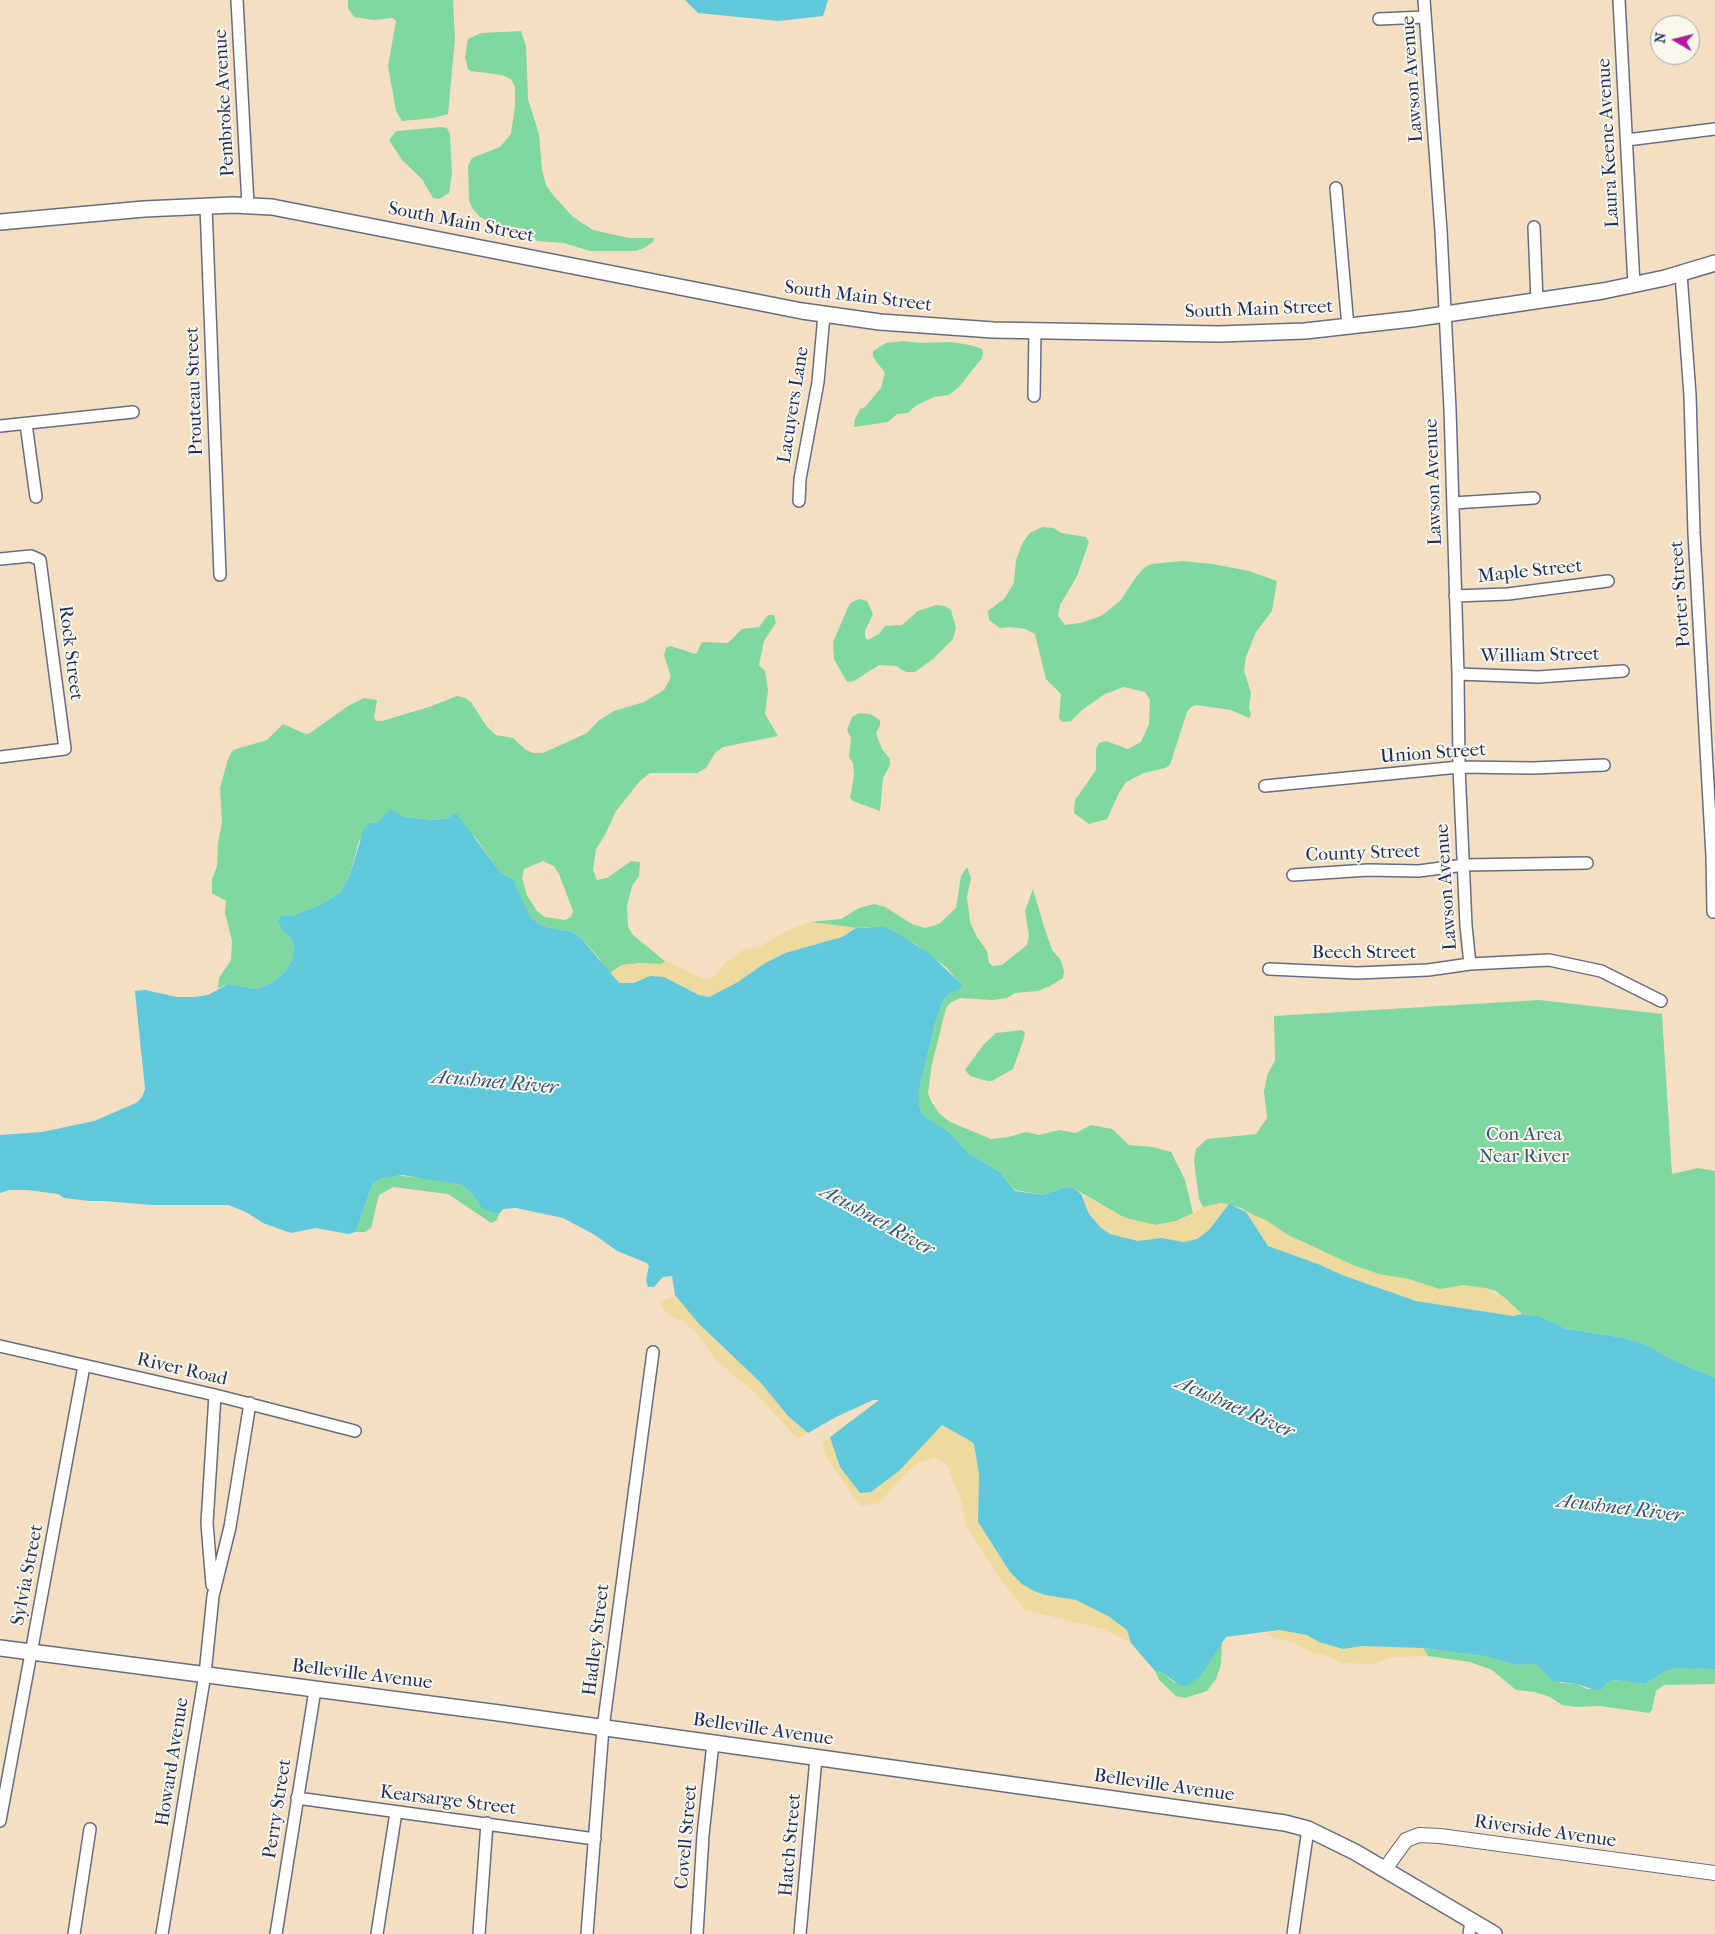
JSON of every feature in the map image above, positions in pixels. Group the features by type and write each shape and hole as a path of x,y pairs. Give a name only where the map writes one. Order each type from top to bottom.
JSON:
{"main road":[{"name":"South Main Street","path":"0,222 206,206 248,205 291,210 824,315 935,327 1035,331 1247,334 1348,327 1444,315 1634,285 1681,274 1715,263"},
{"name":"Belleville Avenue","path":"0,1648 205,1674 1192,1809 1308,1829 1385,1869 1470,1927 1494,1934"}],"street":[{"name":"Pembroke Avenue","path":"237,0 248,205"},
{"name":"Lawson Avenue","path":"1424,0 1441,230 1458,674 1458,767 1466,926 1470,964"},
{"name":"Laura Keene Avenue","path":"1619,0 1634,285"},
{"path":"1379,19 1425,17"},
{"path":"1627,140 1715,129"},
{"path":"1336,188 1348,327"},
{"name":"Prouteau Street","path":"206,206 220,575"},
{"path":"1534,227 1537,301"},
{"name":"Porter Street","path":"1681,274 1690,395 1693,515 1714,856 1713,912"},
{"name":"Lacuyers Lane","path":"799,501 800,479 817,390 824,315"},
{"path":"1034,396 1035,331"},
{"path":"0,426 133,412"},
{"path":"26,424 36,497"},
{"path":"1452,502 1534,498"},
{"name":"Rock Street","path":"0,559 30,556 40,560 65,749 0,757"},
{"name":"Maple Street","path":"1455,596 1508,594 1608,581"},
{"name":"William Street","path":"1458,674 1538,677 1623,671"},
{"name":"Union Street","path":"1265,786 1458,767 1533,768 1604,765"},
{"name":"County Street","path":"1293,875 1368,870 1419,871 1464,865 1587,863"},
{"name":"Beech Street","path":"1269,969 1357,973 1428,970 1470,964 1549,960 1601,971 1661,1001"},
{"name":"River Road","path":"0,1346 215,1394 355,1430"},
{"name":"Hadley Street","path":"587,1934 603,1728 653,1352"},
{"name":"Sylvia Street","path":"0,1820 3,1786 31,1652 84,1366"},
{"name":"Howard Avenue","path":"213,1596 208,1523 215,1394"},
{"name":"Howard Avenue","path":"162,1934 205,1674 213,1596 230,1527 250,1403"},
{"name":"Perry Street","path":"276,1934 315,1690"},
{"name":"Covell Street","path":"697,1934 703,1835 713,1743"},
{"name":"Hatch Street","path":"800,1934 816,1758"},
{"name":"Kearsarge Street","path":"297,1798 595,1839"},
{"path":"377,1934 396,1812"},
{"path":"479,1934 487,1823"},
{"path":"74,1934 90,1829"},
{"path":"1293,1934 1308,1829"},
{"name":"Riverside Avenue","path":"1385,1869 1406,1840 1419,1835 1440,1836 1715,1873"}],"green space":[{"path":"348,0 453,0 455,39 448,114 433,118 402,121 396,111 388,66 396,21 393,18 373,20 354,17 348,8"},
{"path":"521,31 526,46 528,99 539,134 542,170 546,185 573,217 593,230 629,238 654,238 653,242 644,248 636,251 590,251 564,243 537,241 525,229 494,224 480,217 472,208 469,200 468,166 472,158 500,147 511,134 515,107 515,87 511,79 502,75 468,69 465,57 468,39 481,33"},
{"path":"447,128 450,134 452,174 449,193 439,199 433,198 422,179 402,160 389,140 396,131"},
{"path":"903,341 920,343 951,342 970,345 982,349 982,358 959,387 949,395 934,397 915,406 908,413 897,414 888,422 854,427 855,419 860,409 865,407 881,388 885,373 873,357 873,351 886,343"},
{"path":"1042,527 1054,528 1061,533 1086,537 1089,542 1077,576 1060,605 1058,616 1065,625 1080,623 1101,616 1120,601 1136,577 1145,567 1152,564 1182,561 1213,564 1249,571 1277,581 1272,611 1256,632 1246,657 1244,671 1251,693 1249,707 1251,715 1249,718 1231,710 1196,705 1191,707 1187,712 1170,765 1144,773 1126,782 1107,819 1089,824 1074,813 1075,800 1096,770 1096,749 1099,743 1106,741 1128,749 1141,742 1149,724 1150,700 1145,692 1124,687 1105,694 1082,710 1071,721 1062,722 1059,718 1061,694 1046,679 1035,634 1025,629 1000,628 989,620 988,611 1004,599 1014,583 1016,560 1023,542 1030,533"},
{"path":"859,599 867,601 873,614 865,631 865,637 868,640 879,634 885,626 902,625 918,611 936,605 945,606 951,610 956,628 953,639 933,659 915,672 906,672 896,666 879,665 854,681 847,682 834,659 833,642 850,603"},
{"path":"768,615 774,615 776,623 764,641 759,665 765,671 768,690 765,714 778,736 723,747 715,753 706,768 697,773 650,773 640,781 616,811 596,849 593,870 597,880 607,878 631,861 640,862 639,876 632,886 627,906 628,927 633,935 666,962 661,964 639,963 620,966 609,974 598,957 580,937 572,932 542,926 530,917 520,899 516,885 498,869 475,837 449,818 437,820 404,817 397,814 377,823 359,841 349,877 341,892 320,905 291,916 282,916 281,929 292,940 294,948 292,960 285,972 271,983 257,989 228,984 218,988 219,978 231,960 232,941 225,913 226,901 212,893 212,879 217,866 218,843 222,822 220,788 228,759 233,750 267,740 283,724 306,734 310,733 348,706 364,698 377,700 374,717 376,721 382,721 429,707 457,696 471,702 487,727 496,735 513,738 526,750 533,753 543,753 587,733 598,721 614,711 644,702 664,690 671,677 664,655 666,648 670,646 696,654 702,642 728,643 742,629 759,627","holes":["543,861 554,866 573,911 571,917 565,920 545,917 537,911 527,895 522,878 524,869"]},
{"path":"859,713 870,714 880,720 876,733 882,749 890,759 890,765 883,778 880,811 853,801 850,798 854,775 853,763 849,757 851,738 847,730 852,717"},
{"path":"967,867 971,878 967,897 970,922 977,937 987,951 989,963 993,966 1002,965 1027,945 1029,936 1025,911 1033,889 1052,950 1060,959 1064,971 1063,978 1038,991 1015,993 1007,998 993,1000 960,998 950,1003 946,1008 932,1064 928,1093 931,1101 939,1113 950,1122 991,1139 1026,1132 1039,1135 1059,1130 1076,1133 1091,1125 1112,1129 1129,1145 1153,1147 1171,1152 1185,1180 1193,1213 1174,1222 1155,1225 1125,1218 1075,1189 1065,1187 1043,1195 1015,1190 1000,1172 967,1152 950,1133 922,1114 919,1105 919,1090 935,1024 943,1001 949,994 959,990 961,985 947,968 914,943 869,927 856,928 810,922 841,919 859,908 874,904 885,907 912,924 925,928 933,926 940,923 956,908 961,876"},
{"name":"Con Area Near River","path":"1539,1000 1662,1014 1672,1174 1698,1168 1715,1171 1715,1378 1671,1359 1643,1343 1559,1327 1533,1315 1522,1314 1496,1291 1485,1288 1441,1291 1346,1265 1306,1243 1282,1234 1281,1231 1241,1208 1221,1203 1203,1207 1199,1199 1194,1161 1196,1149 1207,1139 1256,1134 1267,1118 1264,1092 1267,1076 1275,1060 1274,1016"},
{"path":"1022,1030 1025,1033 1013,1069 992,1081 970,1076 965,1070 984,1044 996,1033"},
{"path":"391,1175 425,1178 462,1185 478,1203 490,1212 499,1214 497,1220 491,1223 448,1194 393,1187 379,1195 371,1228 365,1232 356,1232 372,1185 381,1178"},
{"path":"1222,1642 1221,1664 1216,1679 1207,1691 1185,1698 1176,1696 1159,1680 1155,1671 1161,1672 1175,1683 1218,1648"},
{"path":"1423,1648 1489,1657 1515,1665 1536,1664 1561,1683 1577,1684 1587,1689 1601,1689 1606,1683 1613,1680 1645,1684 1676,1667 1715,1669 1715,1684 1664,1685 1656,1691 1652,1710 1649,1713 1600,1706 1577,1707 1562,1705 1550,1697 1535,1692 1516,1690 1492,1670 1470,1662 1428,1656"}],"sand":[{"path":"810,922 856,928 842,937 785,953 765,963 738,982 709,997 699,995 664,977 650,976 625,984 619,983 609,974 620,966 627,964 661,964 666,961 704,979 711,979 727,961 745,949 759,947 788,930"},
{"path":"1081,1194 1125,1218 1155,1225 1181,1220 1203,1207 1221,1203 1229,1204 1209,1230 1197,1239 1184,1242 1161,1238 1138,1241 1110,1234 1101,1228 1089,1214"},
{"path":"1246,1212 1266,1220 1288,1235 1353,1265 1379,1274 1409,1279 1440,1289 1463,1285 1485,1288 1504,1297 1522,1314 1513,1316 1416,1301 1342,1275 1268,1246"},
{"path":"675,1295 713,1339 761,1383 788,1416 808,1433 797,1438 754,1392 717,1361 697,1334 683,1321 668,1315 660,1303"},
{"path":"942,1424 955,1430 974,1444 979,1474 978,1513 982,1529 1010,1572 1034,1591 1045,1595 1076,1600 1108,1616 1127,1630 1131,1643 1103,1629 1025,1610 1001,1580 966,1526 961,1500 946,1463 935,1458 919,1463 908,1471 879,1503 860,1506 826,1456 822,1442 830,1437 840,1467 871,1492 899,1471"},
{"path":"1279,1630 1307,1635 1337,1648 1362,1646 1423,1648 1428,1656 1394,1657 1374,1664 1342,1663 1324,1655 1310,1652 1295,1643 1271,1637 1267,1634"}],"water":[{"path":"685,0 828,0 823,16 779,21 698,13"},
{"name":"Acushnet River","path":"390,809 404,817 437,820 449,818 456,813 498,869 507,877 513,879 530,917 542,926 572,932 580,937 619,983 633,983 650,976 664,977 699,995 709,997 738,982 765,963 785,953 842,937 856,928 884,927 902,936 930,954 962,985 959,990 949,994 943,1001 935,1024 919,1090 919,1105 922,1114 950,1133 967,1152 1000,1172 1015,1191 1043,1195 1065,1187 1075,1189 1081,1194 1089,1214 1101,1228 1110,1234 1138,1241 1161,1238 1184,1242 1197,1239 1209,1230 1229,1204 1246,1212 1268,1246 1342,1275 1416,1301 1513,1316 1522,1314 1538,1316 1564,1328 1643,1343 1671,1359 1715,1378 1715,1669 1676,1668 1666,1671 1645,1684 1613,1680 1606,1683 1602,1689 1595,1690 1577,1684 1553,1681 1536,1664 1515,1665 1489,1657 1423,1648 1362,1646 1343,1649 1319,1642 1307,1635 1279,1630 1226,1637 1201,1675 1188,1686 1181,1686 1161,1672 1155,1671 1131,1643 1127,1630 1108,1616 1076,1600 1045,1595 1034,1591 1022,1584 1010,1572 978,1522 979,1474 974,1444 969,1440 942,1425 899,1471 871,1492 860,1493 840,1467 830,1437 879,1400 873,1400 836,1417 808,1433 788,1416 761,1383 699,1324 675,1295 672,1276 663,1277 654,1287 648,1287 646,1280 649,1266 647,1263 617,1251 595,1235 563,1218 516,1208 503,1209 499,1214 490,1212 482,1208 471,1193 462,1185 403,1175 381,1178 372,1185 356,1232 348,1234 316,1228 291,1233 263,1223 246,1212 228,1205 151,1205 90,1201 64,1198 58,1194 27,1190 9,1190 0,1193 0,1135 42,1132 94,1121 136,1103 142,1097 145,1089 135,991 145,990 177,997 194,997 208,995 228,984 257,989 271,983 285,972 292,960 294,948 292,940 281,929 278,920 282,916 291,916 320,905 341,892 349,877 364,829 370,823 377,823"}]}
